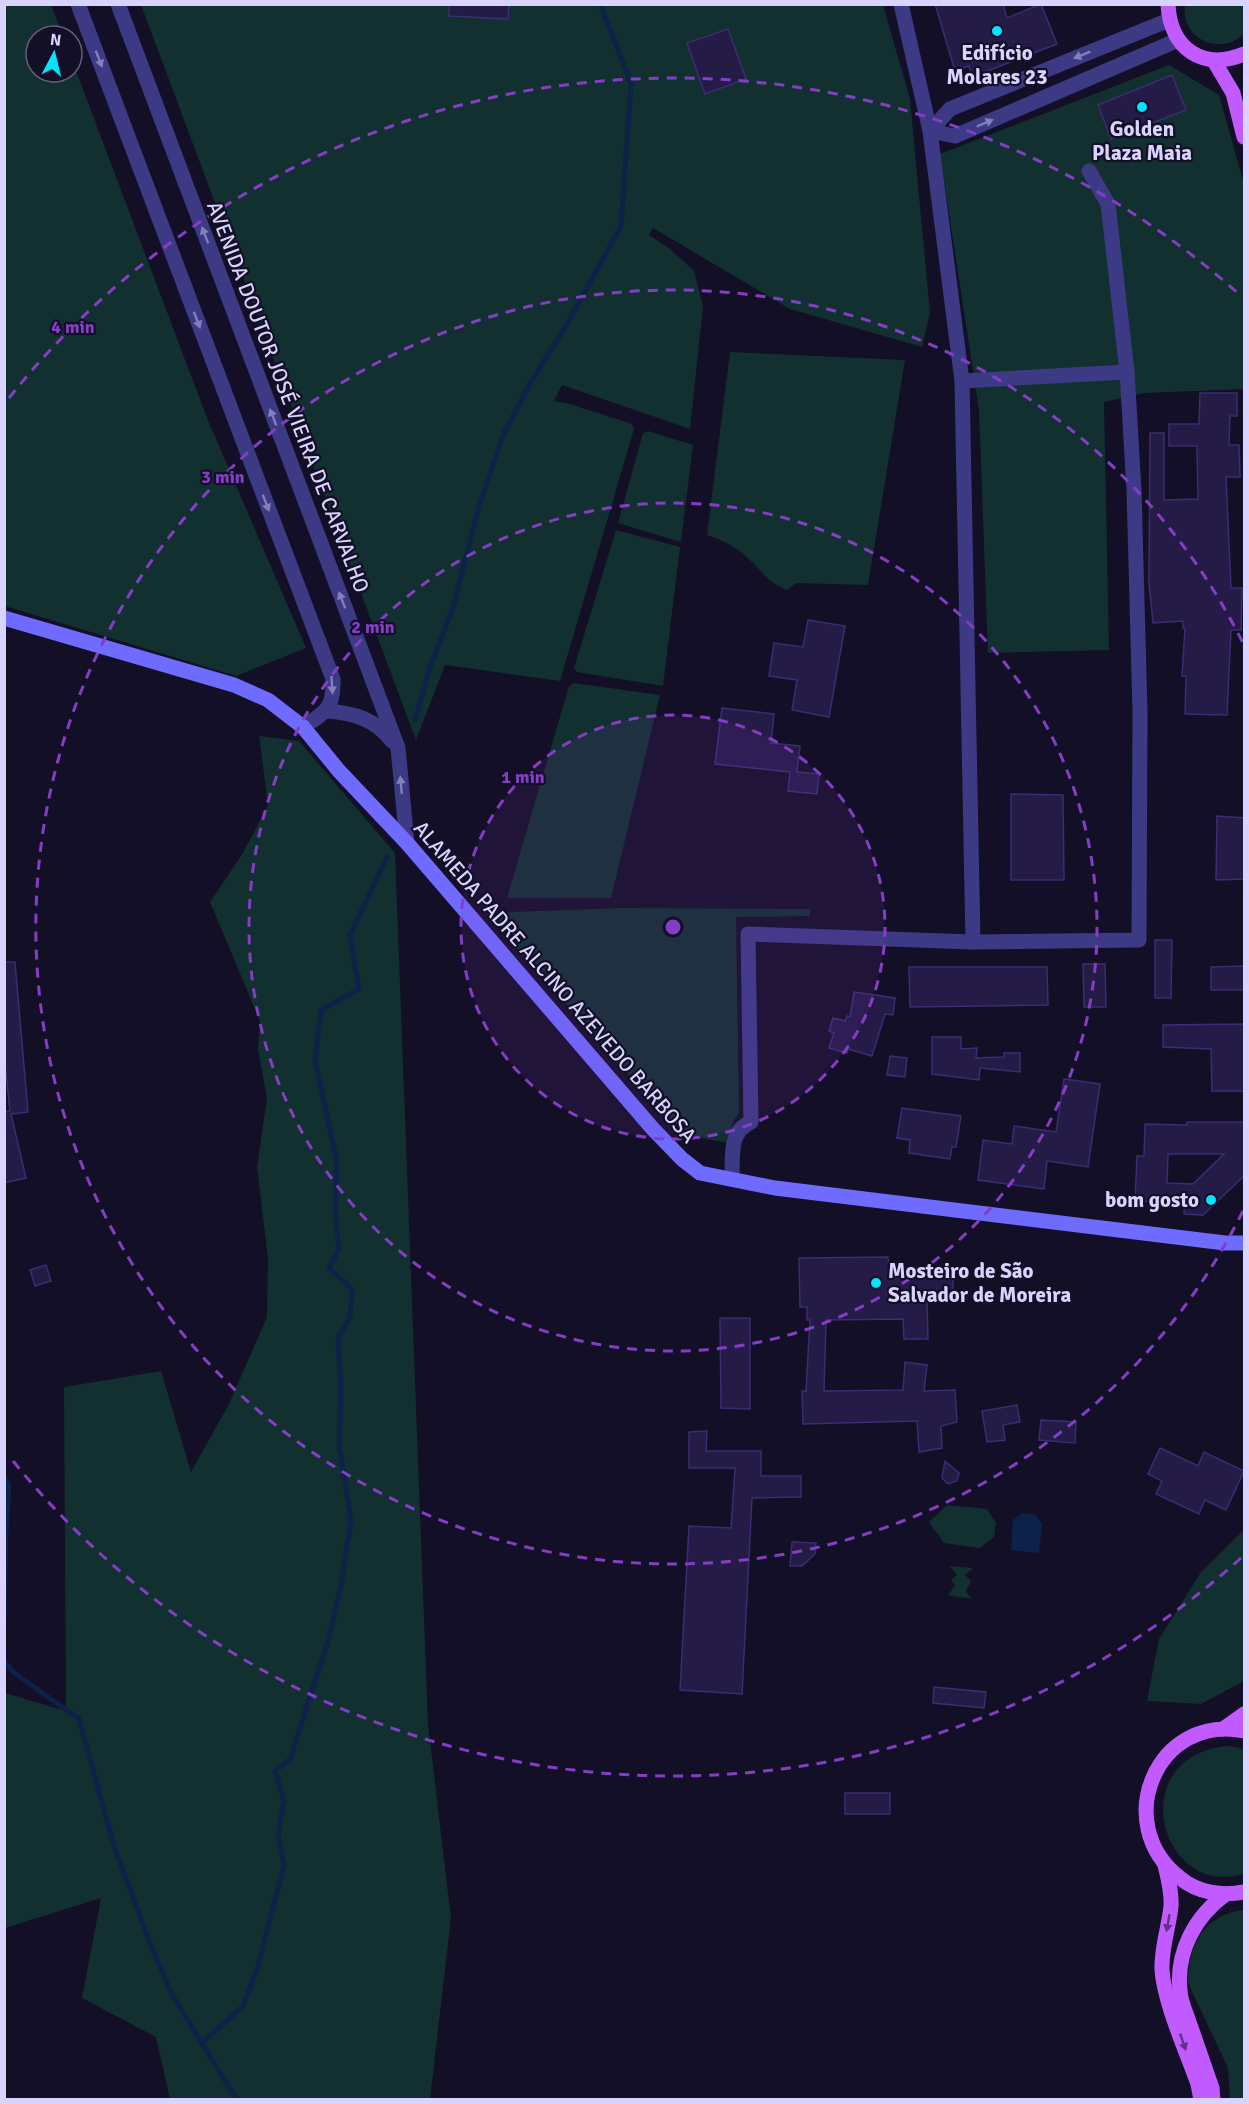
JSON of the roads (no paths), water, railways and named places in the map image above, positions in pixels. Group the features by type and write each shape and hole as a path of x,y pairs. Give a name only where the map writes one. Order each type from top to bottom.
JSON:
{"main road":[{"path":"1169,12 1178,40 1198,57 1214,61 1230,60 1245,54"},
{"path":"1214,61 1233,93 1245,137"},
{"name":"ALAMEDA PADRE ALCINO AZEVEDO BARBOSA","path":"4,618 234,685 268,700 303,727 645,1120 682,1160 700,1173 775,1188 1203,1240 1245,1243"},
{"path":"1223,1729 1245,1714"},
{"path":"1237,1894 1208,1892 1184,1881 1165,1865 1157,1854 1147,1830 1146,1806 1151,1781 1164,1759 1183,1742 1209,1731 1223,1729 1245,1731"},
{"path":"1165,1865 1171,1904 1162,1968 1164,1987 1198,2084 1201,2100"},
{"path":"1213,2100 1212,2088 1180,1993 1179,1971 1184,1947 1194,1929 1216,1902 1237,1894"}],"street":[{"path":"78,4 333,679 333,695 327,711 303,727"},
{"name":"AVENIDA DOUTOR JOSÉ VIEIRA DE CARVALHO","path":"118,4 398,748 406,843"},
{"path":"901,4 930,130 962,381 973,942"},
{"path":"930,130 950,109 1169,12"},
{"path":"930,130 955,136 1178,40"},
{"path":"732,1179 735,1135 742,1126 751,1122 748,934 973,942 1139,940 1140,712 1134,490 1127,372 1108,204 1089,171"},
{"path":"962,381 1127,372"},
{"path":"327,711 347,713 366,719 379,727 398,748"}],"water":[{"path":"1022,1513 1035,1514 1042,1524 1039,1553 1011,1550 1013,1520"}],"waterway":[{"path":"415,720 430,667 453,608 479,506 504,433 621,226 631,83 600,4"},
{"path":"202,2043 243,2006 258,1966 284,1865 278,1835 284,1801 275,1771 290,1759 328,1641 341,1586 351,1521 339,1444 341,1390 338,1338 350,1317 352,1289 329,1268 339,1249 335,1211 337,1162 315,1060 321,1010 359,989 350,935 387,857"},
{"path":"4,1476 9,1485 4,1618"},
{"path":"4,1661 13,1672 79,1719 114,1846 148,1938 171,1993 237,2100"}],"place":[{"name":"Edifício Molares 23","path":"997,31"},
{"name":"Golden Plaza Maia","path":"1142,107"},
{"name":"bom gosto","path":"1211,1200"},
{"name":"Mosteiro de São Salvador de Moreira","path":"876,1283"}]}
